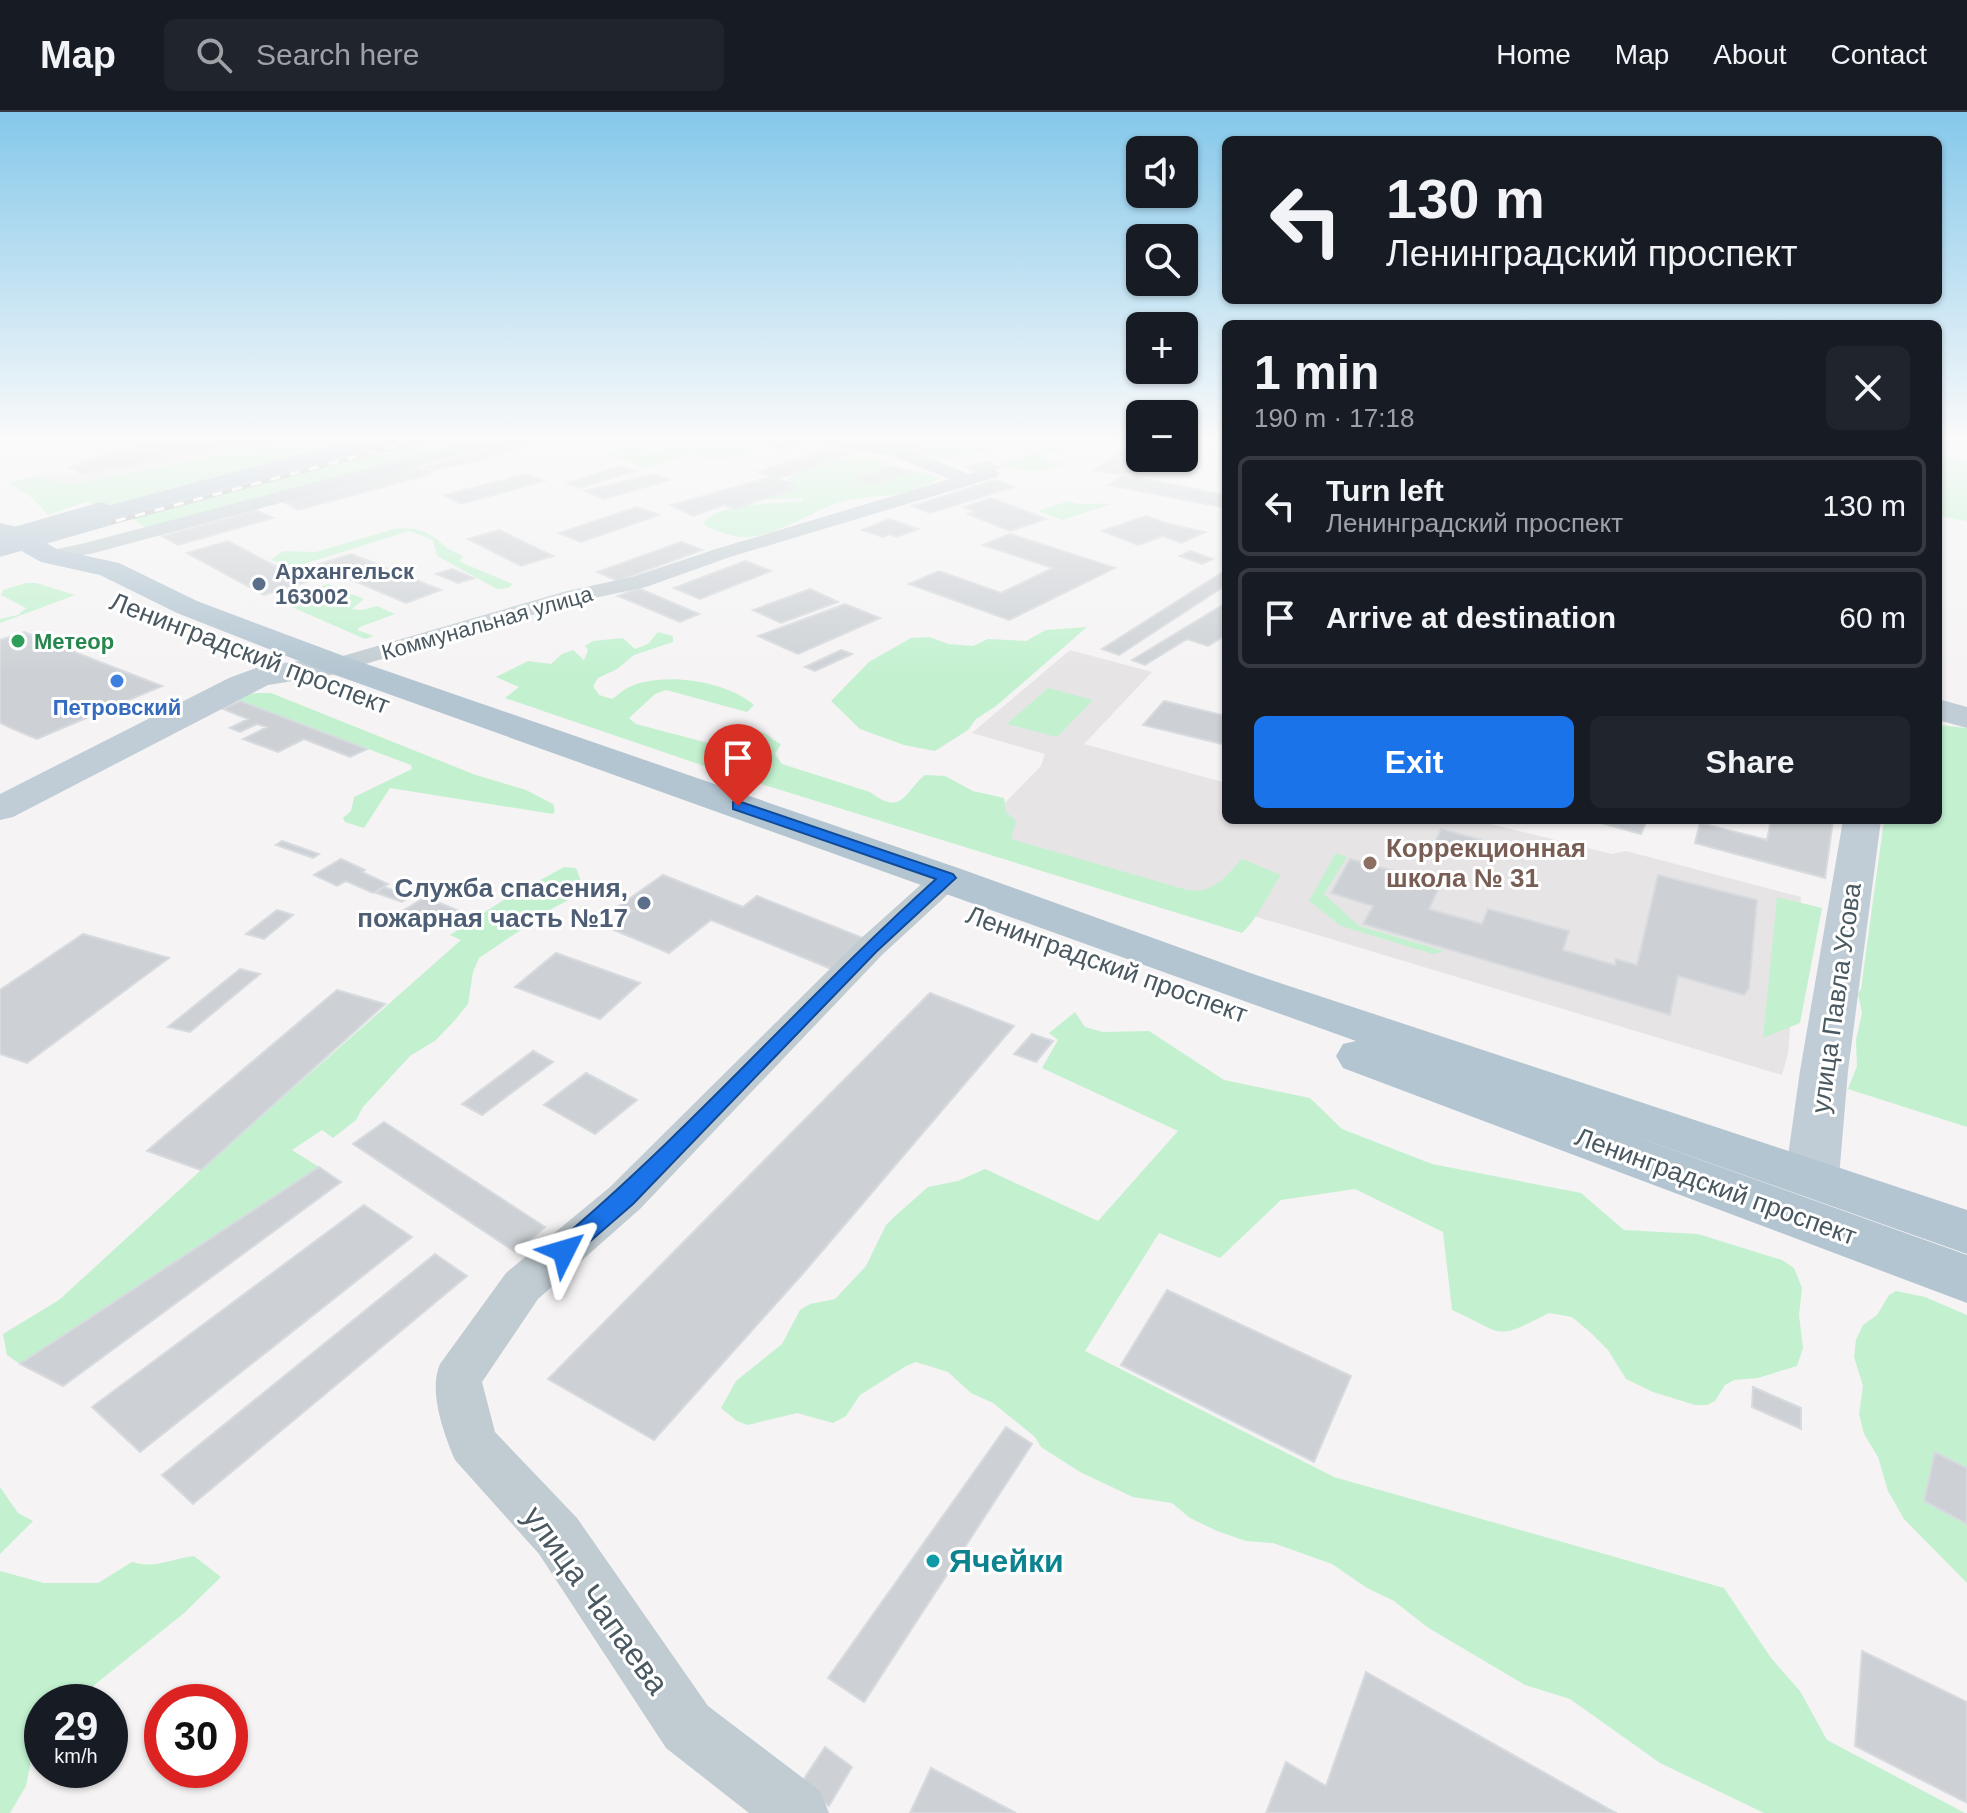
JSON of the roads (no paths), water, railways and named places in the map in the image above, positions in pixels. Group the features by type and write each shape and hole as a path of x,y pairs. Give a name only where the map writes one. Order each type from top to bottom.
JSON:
{"main road":[{"path":"2,532 93,516"},
{"path":"2,532 50,556"},
{"name":"Ленинградский проспект","path":"50,556 109,569 187,607 756,825"},
{"name":"Ленинградский проспект","path":"50,556 53,564 101,595 175,629 289,671 756,825 1809,1198 1967,1232"},
{"name":"Ленинградский проспект","path":"1809,1198 1967,1279"}],"street":[{"path":"50,556 205,516"},
{"name":"Коммунальная улица","path":"0,809 261,676 338,665 575,596 638,582 845,516"},
{"path":"1942,711 1967,720"},
{"path":"1942,718 1967,720"},
{"name":"улица Павла Усова","path":"1809,1198 1824,1071 1861,824"},
{"name":"улица Чапаева","path":"798,1813 687,1727 558,1536 473,1444 457,1379 522,1286 625,1198 870,948 936,888"}],"railway":[{"path":"0,552 133,516"}],"place":[{"name":"Архангельск 163002","path":"259,584"},
{"name":"Метеор","path":"18,641"},
{"name":"Петровский","path":"117,681"},
{"name":"Коррекционная школа № 31","path":"1370,863"},
{"name":"Служба спасения, пожарная часть №17","path":"644,903"},
{"name":"Ячейки","path":"933,1561"}]}
